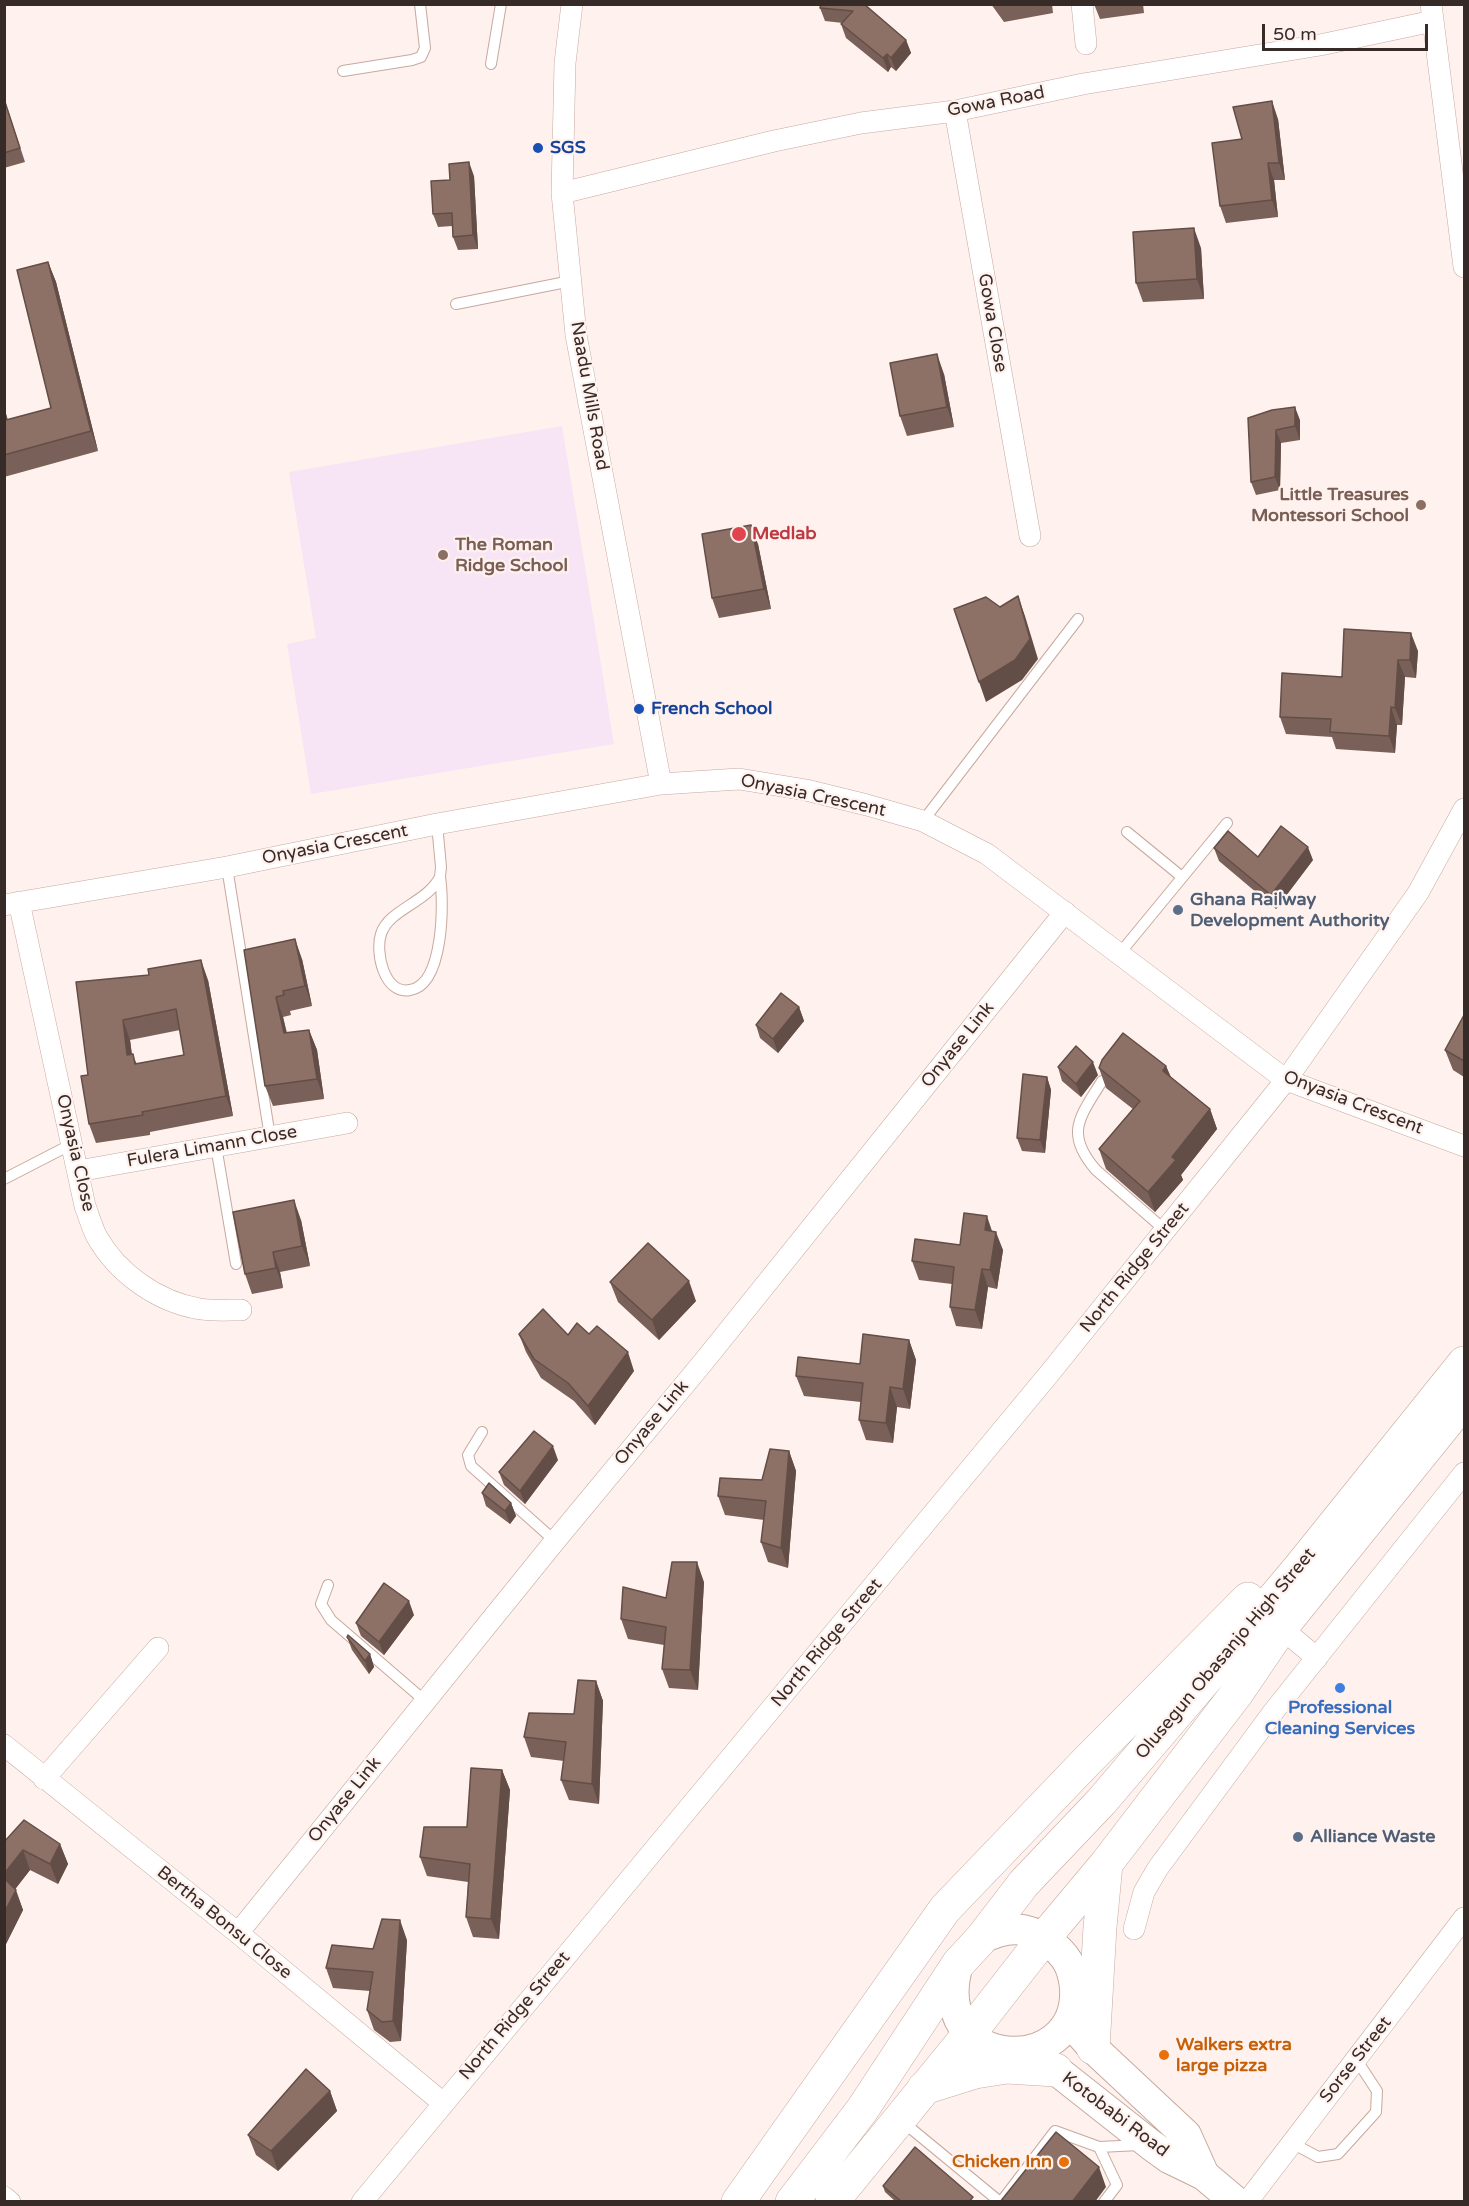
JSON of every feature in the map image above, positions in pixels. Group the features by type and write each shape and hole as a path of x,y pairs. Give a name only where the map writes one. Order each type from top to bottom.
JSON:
{"main road":[{"name":"Olusegun Obasanjo High Street","path":"792,2202 862,2110 958,1964 981,1939 1024,1883 1101,1802 1300,1567 1464,1363"},
{"name":"Olusegun Obasanjo High Street","path":"843,2198 924,2088 1106,1864 1237,1693 1281,1628 1464,1401"},
{"path":"738,2202 945,1909 1085,1763 1248,1600 1300,1567"},
{"path":"1093,2048 1106,1864"},
{"path":"924,2088 975,2072 1007,2067 1056,2070"}],"street":[{"name":"Naadu Mills Road","path":"572,4 566,63 562,194 576,335 661,784"},
{"path":"1082,4 1086,44"},
{"name":"Gowa Road","path":"562,194 774,141 861,123 955,111 1083,84 1320,45 1432,13"},
{"path":"1432,13 1463,243 1464,267"},
{"name":"Gowa Close","path":"955,111 1030,536"},
{"name":"Onyasia Crescent","path":"12,904 227,867 436,824 661,784 739,778 847,800 923,821 987,854 1286,1080 1464,1146"},
{"name":"North Ridge Street","path":"362,2202 802,1674 1166,1231 1286,1080 1418,893 1464,808"},
{"name":"Onyasia Close","path":"12,904 72,1144 85,1206 96,1236 131,1277 156,1295 200,1309 241,1310"},
{"name":"Onyase Link","path":"238,1933 555,1541 705,1360 1065,912"},
{"name":"Fulera Limann Close","path":"78,1171 347,1123"},
{"path":"1134,1929 1144,1892 1153,1875 1274,1711 1464,1473"},
{"path":"1281,1628 1317,1658"},
{"path":"44,1779 158,1648"},
{"name":"Bertha Bonsu Close","path":"4,1745 238,1933 443,2103"},
{"name":"Sorse Street","path":"1247,2202 1464,1918"},
{"name":"Olusegun Obasanjo High Street","path":"981,1939 998,1930 1016,1929 1034,1932 1064,1954 1074,1975 1076,1998 1068,2020 1057,2036 1041,2047 1022,2053"},
{"path":"958,1964 953,1982 953,2001 959,2018 969,2034 985,2046 1003,2052 1022,2053"},
{"path":"1068,2020 1093,2048 1186,2135 1204,2175"},
{"name":"Kotobabi Road","path":"1022,2053 1056,2070 1151,2145 1204,2175 1236,2202"},
{"path":"4,2197 10,2202"}],"lane":[{"path":"343,71 421,57 425,48 420,4"},
{"path":"490,64 501,4"},
{"path":"456,304 571,281"},
{"path":"923,821 1078,619"},
{"path":"1120,953 1227,823"},
{"path":"436,824 442,892 439,946 432,970 422,985 410,990 399,989 388,981 379,957 381,934 388,921 428,894 440,877"},
{"path":"1127,832 1182,877"},
{"path":"227,867 270,1137"},
{"path":"1102,1081 1079,1119 1079,1144 1096,1170 1166,1231"},
{"path":"4,1179 72,1144"},
{"path":"216,1146 236,1264"},
{"path":"482,1432 468,1455 471,1466 555,1541"},
{"path":"328,1585 321,1604 331,1620 425,1701"},
{"path":"1292,2143 1318,2157 1338,2154 1376,2112 1377,2091 1356,2059"},
{"path":"899,2120 1001,2202 1055,2131 1099,2147 1151,2145"},
{"path":"1099,2147 1117,2185 1104,2202"}],"shaded area":[{"name":"The Roman Ridge School","path":"562,426 614,744 311,794 287,644 316,638 289,472"}],"building":[{"path":"821,4 864,4 906,40 891,58 887,54 883,58 841,24 853,11 820,8"},
{"path":"4,99 20,148 4,153"},
{"path":"1272,101 1279,163 1268,163 1272,200 1220,206 1212,143 1242,139 1233,107"},
{"path":"469,162 473,235 453,237 452,213 433,214 431,181 450,180 449,164"},
{"path":"1194,228 1197,279 1136,283 1133,232"},
{"path":"48,262 91,431 4,455 4,416 6,420 51,408 17,270"},
{"path":"937,354 947,407 900,416 890,363"},
{"path":"1295,407 1295,426 1276,430 1275,477 1251,482 1248,418 1272,410"},
{"path":"751,525 764,589 712,598 702,534"},
{"path":"1018,596 1030,639 1015,660 979,682 954,609 986,597 1000,607"},
{"path":"1344,629 1411,633 1410,660 1398,660 1395,708 1391,707 1389,736 1330,732 1331,719 1280,717 1282,673 1342,677"},
{"path":"1281,826 1308,847 1271,895 1214,848 1228,831 1258,857"},
{"path":"295,939 305,986 283,991 284,995 276,997 284,1033 309,1030 317,1079 265,1086 244,950"},
{"path":"201,960 226,1096 142,1112 143,1115 89,1124 81,1076 88,1075 76,982 149,975 148,969","holes":["176,1009 184,1055 135,1064 133,1054 127,1055 123,1020"]},
{"path":"781,993 799,1007 773,1039 756,1025"},
{"path":"1464,1015 1464,1061 1445,1050"},
{"path":"1123,1033 1166,1066 1163,1071 1210,1109 1172,1157 1176,1160 1148,1192 1099,1149 1140,1101 1099,1068 1102,1060"},
{"path":"1076,1046 1093,1062 1076,1084 1058,1067"},
{"path":"1023,1074 1047,1077 1040,1140 1017,1138"},
{"path":"294,1200 302,1246 273,1252 276,1268 245,1274 233,1212"},
{"path":"964,1213 987,1216 985,1230 996,1232 990,1270 982,1269 975,1310 950,1307 954,1267 912,1261 915,1239 960,1245"},
{"path":"648,1243 689,1281 652,1320 610,1282"},
{"path":"543,1309 568,1335 577,1323 589,1334 597,1326 628,1352 588,1406 568,1383 534,1359 519,1334"},
{"path":"863,1334 909,1340 903,1389 890,1387 886,1423 859,1420 863,1383 796,1376 798,1357 860,1364"},
{"path":"534,1431 553,1446 520,1491 499,1472"},
{"path":"770,1449 789,1451 781,1548 761,1542 766,1501 718,1496 720,1478 762,1480"},
{"path":"489,1483 511,1503 505,1511 482,1493"},
{"path":"672,1562 697,1562 690,1670 662,1669 666,1627 621,1619 623,1587 666,1598"},
{"path":"384,1583 409,1601 379,1642 356,1623"},
{"path":"348,1635 370,1654 365,1661 347,1637"},
{"path":"578,1680 596,1681 592,1784 561,1780 566,1742 524,1737 529,1713 574,1714"},
{"path":"471,1768 502,1770 491,1919 466,1917 470,1864 420,1857 424,1827 467,1827"},
{"path":"24,1820 60,1844 50,1864 23,1850 4,1874 4,1842"},
{"path":"4,1878 16,1890 4,1913"},
{"path":"382,1919 400,1920 393,2021 382,2022 367,2010 373,1972 326,1968 332,1945 373,1949"},
{"path":"306,2069 330,2091 271,2151 248,2135"},
{"path":"1056,2132 1099,2167 1072,2202 1000,2202"},
{"path":"915,2147 973,2197 969,2202 902,2202 883,2186"}],"place":[{"name":"SGS","path":"538,148"},
{"name":"Little Treasures Montessori School","path":"1421,505"},
{"name":"Medlab","path":"739,534"},
{"name":"The Roman Ridge School","path":"443,555"},
{"name":"French School","path":"639,709"},
{"name":"Ghana Railway Development Authority","path":"1178,910"},
{"name":"Professional Cleaning Services","path":"1340,1688"},
{"name":"Alliance Waste","path":"1298,1837"},
{"name":"Walkers extra large pizza","path":"1164,2055"},
{"name":"Chicken Inn","path":"1064,2162"}]}
